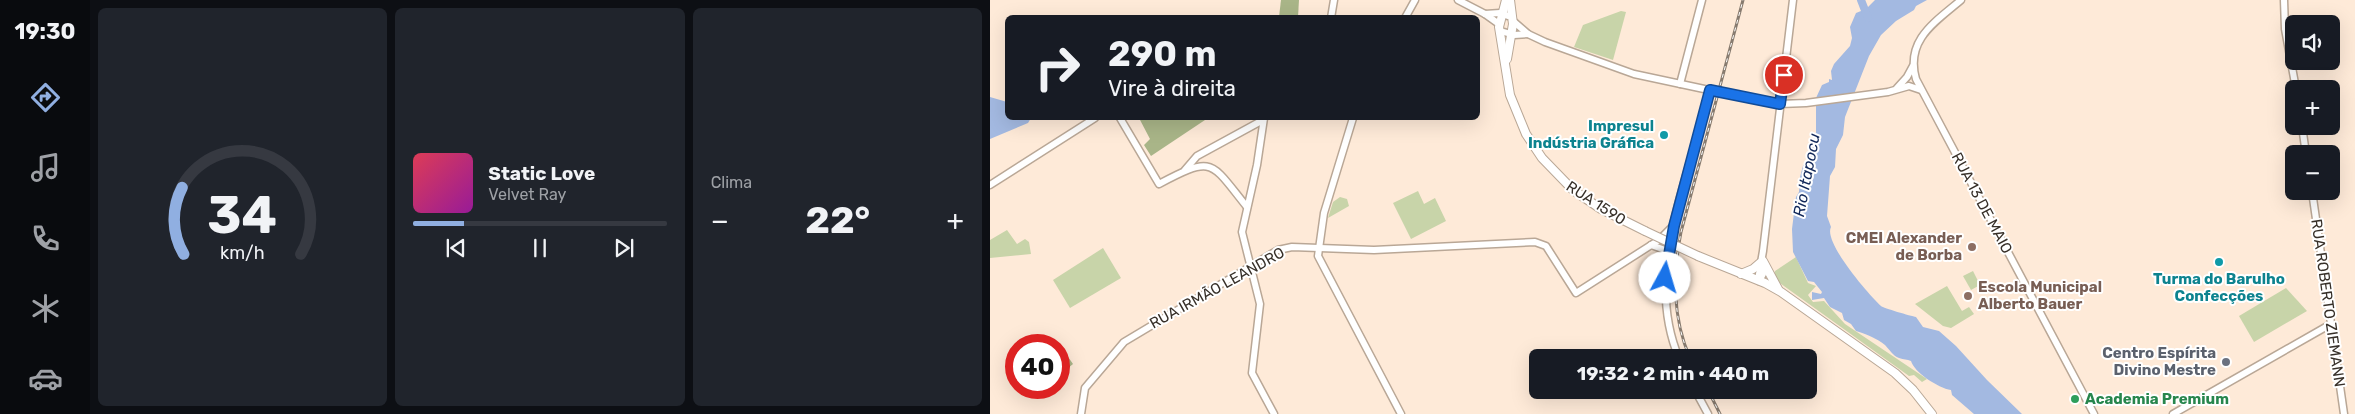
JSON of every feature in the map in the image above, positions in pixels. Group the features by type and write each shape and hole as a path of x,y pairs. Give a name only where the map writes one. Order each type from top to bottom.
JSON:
{"highway":[{"path":"1506,0 1509,49 1506,62"},
{"path":"1507,25 1510,0"},
{"name":"RUA 1590","path":"1507,25 1506,62 1510,95 1516,114 1526,134 1542,158 1564,182 1582,197 1614,217 1698,256 1758,280 1781,292"},
{"path":"1741,274 1753,269 1762,261 1771,279 1781,292 1895,373 1913,390 1932,414"}],"street":[{"path":"1332,15 1334,0"},
{"path":"1407,15 1415,0"},
{"path":"1458,0 1528,34 1624,71 1697,88 1780,104 1806,103 1888,92 1909,86 1922,90"},
{"path":"1680,84 1702,0"},
{"path":"1758,280 1762,261 1793,0"},
{"path":"1896,89 1907,78 1922,34 1960,0"},
{"path":"2284,0 2285,29 2294,80"},
{"path":"1485,14 1528,34"},
{"name":"RUA 13 DE MAIO","path":"1913,64 1916,79 2094,414"},
{"path":"1697,88 1706,104"},
{"path":"1676,349 1665,303 1668,251 1710,90"},
{"path":"990,185 1092,120"},
{"path":"1121,120 1159,184 1196,166 1207,167 1218,171 1247,207"},
{"path":"1184,171 1194,158 1262,120"},
{"path":"1264,120 1257,165 1242,232 1261,307 1252,374 1274,414"},
{"path":"1352,120 1324,214 1318,248 1319,261 1401,414"},
{"path":"1194,158 1193,163 1196,166"},
{"name":"RUA ROBERTO ZIEMANN","path":"2313,200 2344,414"},
{"path":"1651,245 1674,226"},
{"name":"RUA IRMÃO LEANDRO","path":"1082,414 1085,388 1124,342 1250,266 1285,248 1374,250 1540,243 1548,249 1576,293 1651,245"},
{"path":"1651,245 1668,251"},
{"path":"2174,414 2331,324"},
{"path":"1700,399 1708,414"}],"green space":[{"path":"1281,0 1299,0 1298,15 1279,15"},
{"path":"1621,11 1626,12 1613,60 1574,47 1583,25"},
{"path":"1140,120 1205,120 1151,156 1144,145 1150,139"},
{"path":"1418,191 1424,204 1435,198 1446,221 1411,239 1393,203"},
{"path":"1340,197 1347,199 1349,206 1328,218 1333,202"},
{"path":"1007,230 1017,244 1025,239 1029,242 1031,254 990,258 990,240"},
{"path":"1103,248 1121,278 1070,308 1053,280"},
{"path":"1796,257 1808,283 1816,286 1808,295 1813,302 1824,301 1845,324 1927,379 1922,382 1914,375 1909,376 1777,281 1774,277 1775,271"},
{"path":"1973,271 1980,285 1971,290 1963,276"},
{"path":"1947,286 1962,311 1969,307 1974,314 1951,328 1943,326 1915,304"},
{"path":"2286,288 2307,311 2254,342 2239,316"}],"water":[{"name":"Rio Itapocu","path":"1875,0 1927,0 1896,21 1881,35 1869,56 1845,117 1843,135 1836,149 1835,167 1830,176 1827,216 1831,227 1830,234 1840,256 1881,306 1916,317 1923,327 1939,331 2022,414 1974,414 1952,395 1951,390 1927,379 1911,361 1897,357 1879,341 1856,331 1851,324 1844,320 1842,313 1830,307 1824,298 1812,300 1812,292 1821,294 1822,292 1814,282 1808,281 1793,252 1792,229 1796,197 1799,192 1803,166 1810,156 1812,142 1816,134 1816,98 1822,85 1829,82 1829,79 1832,80 1831,71 1834,64 1850,46 1852,38 1850,27 1856,13 1866,9"},
{"path":"990,97 1005,101 1005,120 1030,120 1028,123 990,139"}],"waterway":[{"path":"1861,0 1868,18"}],"railway":[{"path":"1686,349 1677,311 1676,264 1678,248 1743,0"},
{"path":"1712,399 1720,414"}],"place":[{"name":"Impresul Indústria Gráfica","path":"1664,135"},
{"name":"CMEI Alexander de Borba","path":"1972,247"},
{"name":"Turma do Barulho Confecções","path":"2219,262"},
{"name":"Escola Municipal Alberto Bauer","path":"1968,296"},
{"name":"Centro Espírita Divino Mestre","path":"2226,362"},
{"name":"Academia Premium","path":"2075,399"}],"route":[{"path":"1665,278 1668,251 1710,90 1780,104 1784,75"}]}
